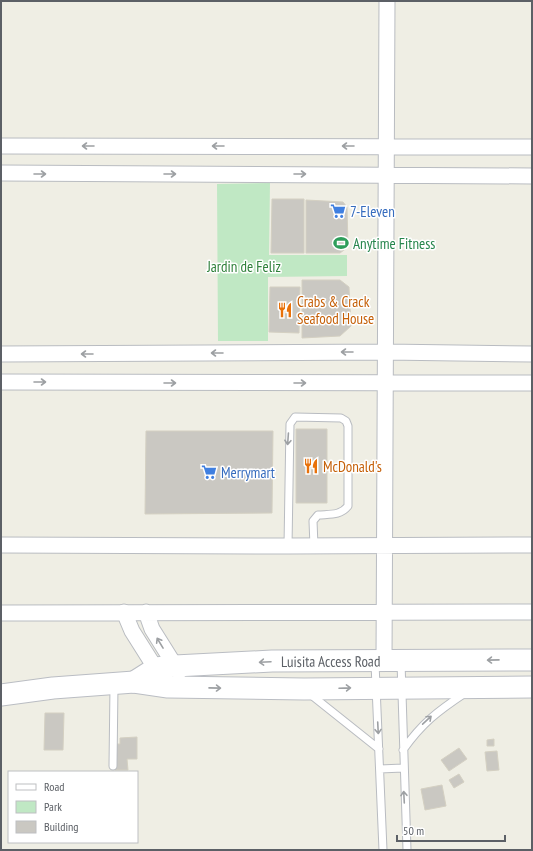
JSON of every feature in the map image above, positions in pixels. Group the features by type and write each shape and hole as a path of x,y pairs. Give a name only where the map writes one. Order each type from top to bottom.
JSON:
{"main road":[{"name":"Luisita Access Road","path":"124,683 165,667 272,661 532,660"},
{"name":"Luisita Access Road","path":"1,695 52,688 124,683 168,687 304,689 376,687 532,687"}],"street":[{"path":"387,1 384,546 384,612 387,661"},
{"path":"1,146 532,147"},
{"path":"1,173 532,176"},
{"path":"1,354 386,352 532,354"},
{"path":"1,382 385,384 532,383"},
{"path":"1,545 532,545"},
{"path":"124,612 132,631 165,667 190,687"},
{"path":"146,612 165,667 168,687"},
{"path":"1,613 532,612"}],"lane":[{"path":"288,546 290,424 295,417 341,418 346,421 348,426 348,506 339,514 318,515 313,521 314,546"},
{"path":"383,850 376,687 387,661"},
{"path":"387,661 402,688 403,768 407,850"},
{"path":"113,766 124,683"},
{"path":"403,750 416,731 429,718 473,688"},
{"path":"304,689 379,749"},
{"path":"380,769 403,768"}],"green space":[{"name":"Jardin de Feliz","path":"270,183 269,255 347,255 347,276 268,277 268,341 218,341 217,184"}],"building":[{"path":"272,199 304,199 304,253 271,253"},
{"path":"306,200 343,202 347,207 348,247 340,253 306,253"},
{"path":"302,280 340,280 349,287 351,326 340,336 302,338"},
{"path":"270,287 300,287 299,333 269,332"},
{"name":"McDonald's","path":"296,429 327,429 327,503 296,503"},
{"name":"Merrymart","path":"146,431 273,431 272,513 145,514"},
{"path":"45,713 64,713 63,750 44,750"},
{"path":"137,737 137,759 127,759 128,770 115,770 114,744 120,744 120,738"},
{"path":"494,739 494,746 487,746 487,740"},
{"path":"459,748 467,759 449,771 441,760"},
{"path":"497,751 499,770 487,771 485,752"},
{"path":"459,774 464,782 454,788 449,780"},
{"path":"442,785 446,806 425,810 421,789"}],"place":[{"name":"7-Eleven","path":"338,211"},
{"name":"Anytime Fitness","path":"341,243"},
{"name":"Crabs & Crack Seafood House","path":"285,310"},
{"name":"McDonald's","path":"311,466"},
{"name":"Merrymart","path":"209,472"}]}
